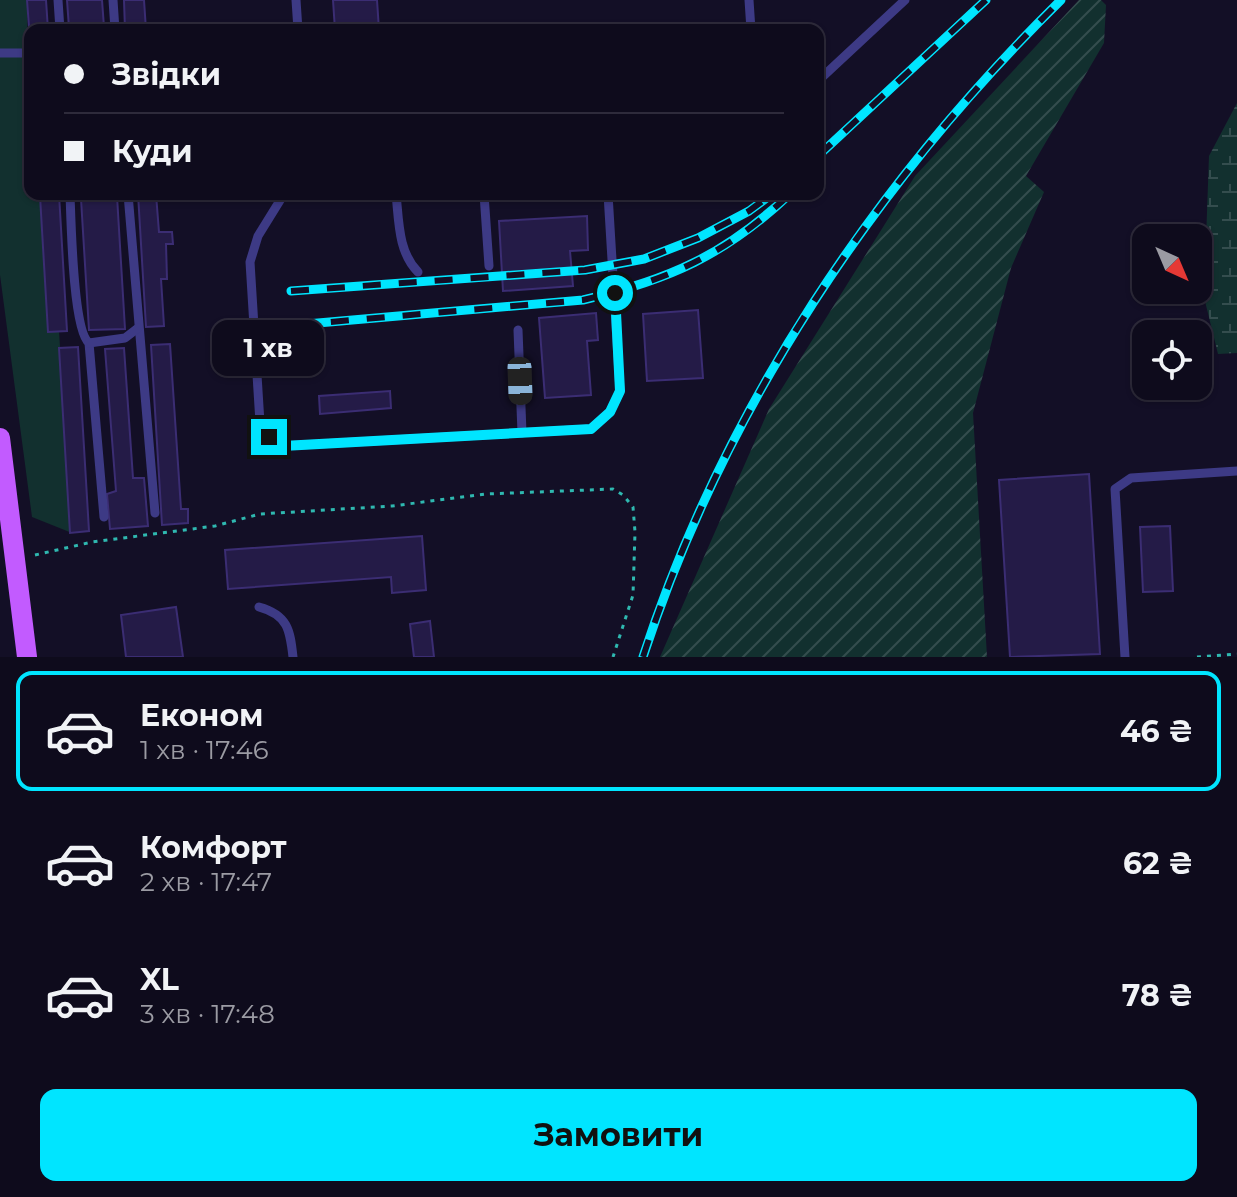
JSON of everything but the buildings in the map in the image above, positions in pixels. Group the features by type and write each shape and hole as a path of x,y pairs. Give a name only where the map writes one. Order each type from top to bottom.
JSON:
{"main road":[{"path":"0,438 27,657"}],"lane":[{"path":"58,0 60,24"},
{"path":"113,0 115,24"},
{"path":"296,0 298,24"},
{"path":"749,0 751,24"},
{"path":"824,75 905,0"},
{"path":"0,53 24,53"},
{"path":"70,200 74,270 81,333 89,343 104,517"},
{"path":"128,200 155,513"},
{"path":"280,200 258,236 250,262 260,423 269,437 283,446 591,429 610,412 620,391 608,200"},
{"path":"397,200 402,245 409,263 418,272"},
{"path":"484,200 489,266"},
{"path":"89,343 125,338 138,328"},
{"path":"518,330 522,433"},
{"path":"1125,657 1115,489 1131,478 1237,471"},
{"path":"259,607 274,611 290,629 293,657"}],"path":[{"path":"16,564 44,551 215,526 260,514 392,506 486,494 613,489 633,507 635,532 633,595 613,657"},
{"path":"1197,657 1237,654"}],"green space":[{"path":"0,0 27,0 27,24 24,24 24,200 40,200 48,332 59,331 72,533 32,517 0,275"},
{"path":"1079,0 1101,0 1106,5 1104,43 1026,176 1044,192 1011,268 973,413 987,657 660,657 769,409 915,176"},
{"path":"1237,103 1237,353 1218,354 1206,304 1212,304 1212,224 1207,224 1209,156"}],"railway":[{"path":"824,150 986,0"},
{"path":"643,657 677,565 716,475 762,388 813,304 868,223 929,145 993,71 1061,0"},
{"path":"291,291 585,270 644,259 698,238 764,200"},
{"path":"295,325 583,300 642,284 694,262 719,249 783,200"}],"route":[{"path":"269,437 283,446 591,429 610,412 620,391 615,293"}]}
